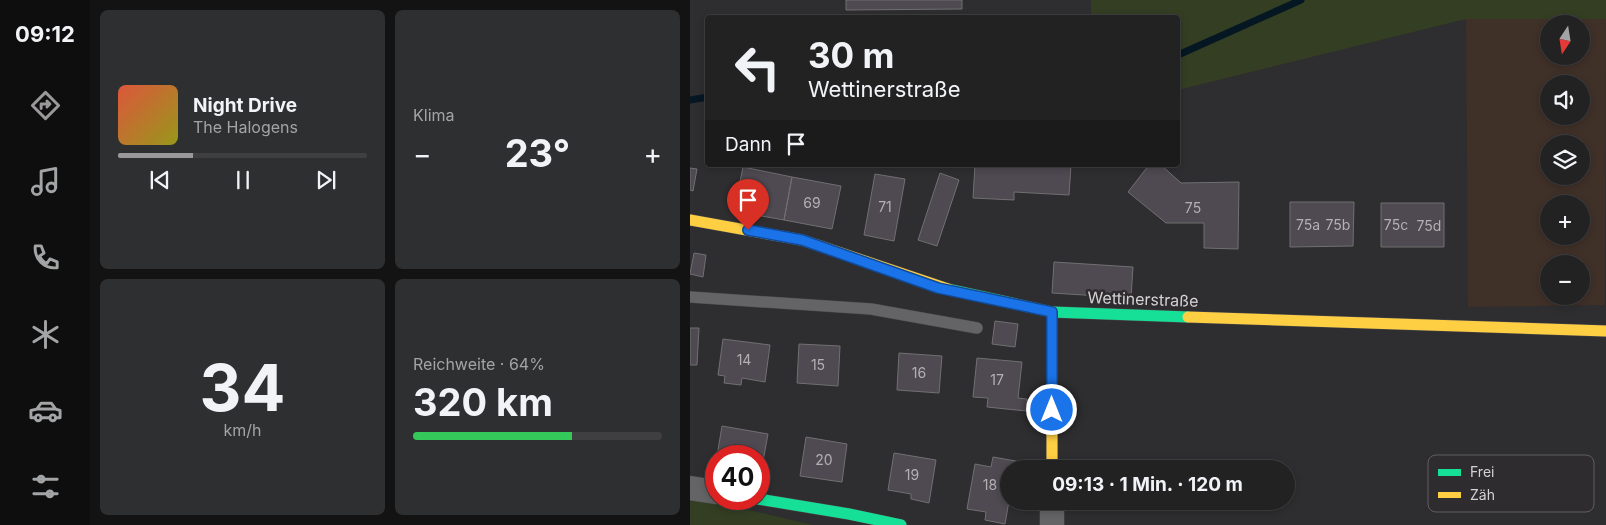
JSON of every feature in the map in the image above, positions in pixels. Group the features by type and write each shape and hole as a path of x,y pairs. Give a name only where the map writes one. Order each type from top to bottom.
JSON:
{"street":[{"name":"Wettinerstraße","path":"690,220 802,240 938,288 1052,312 1606,331"},
{"path":"1052,312 1052,460"},
{"path":"690,488 705,490"},
{"path":"770,501 901,525"},
{"path":"1052,510 1052,525"}],"lane":[{"path":"690,297 871,309 977,328"}],"shaded area":[{"path":"1466,19 1540,19 1540,65 1590,65 1590,19 1606,19 1605,305 1468,307"}],"green space":[{"path":"1091,0 1606,0 1606,19 1590,19 1590,15 1540,15 1540,19 1466,19 1180,90 1180,15 1091,15"},
{"path":"690,496 705,500 705,510 749,510 813,525 690,525"}],"building":[{"path":"846,0 962,0 962,9 846,10"},
{"path":"743,167 792,177 784,220 734,211"},
{"path":"975,167 1071,167 1069,195 1014,192 1014,200 973,198"},
{"path":"1147,167 1163,167 1181,183 1239,182 1238,249 1204,248 1204,223 1166,223 1128,192"},
{"path":"690,168 697,169 693,191 690,190"},
{"path":"940,173 959,180 937,246 918,240"},
{"path":"875,174 905,179 894,241 864,235"},
{"path":"792,177 841,186 832,229 784,220"},
{"path":"1290,202 1354,202 1353,246 1290,247"},
{"path":"1381,203 1444,203 1444,247 1381,247"},
{"path":"694,253 706,255 703,277 690,274"},
{"path":"1054,262 1133,267 1131,298 1052,293"},
{"path":"995,321 1018,324 1015,347 992,344"},
{"path":"690,328 699,328 697,365 690,365"},
{"path":"723,339 770,345 765,382 742,378 741,385 724,383 725,376 718,375"},
{"path":"799,344 840,346 838,386 797,383"},
{"path":"899,353 942,356 939,393 897,390"},
{"path":"977,358 1022,362 1018,398 1027,399 1026,411 987,407 988,398 973,397"},
{"path":"722,426 768,434 766,445 719,445"},
{"path":"806,437 847,444 842,482 800,476"},
{"path":"894,453 936,460 929,503 911,499 911,494 888,490"},
{"path":"993,457 1010,460 1000,460 1000,510 1007,510 1005,524 985,520 986,512 967,509 975,464 991,467"}],"waterway":[{"path":"1180,54 1301,0"},
{"path":"690,100 705,98"}],"traffic: fast":[{"path":"948,289 1052,312 1188,317"},
{"path":"770,501 901,525"}],"traffic: slow":[{"path":"690,220 802,240 948,289"},
{"path":"1052,312 1052,460"},
{"path":"1188,317 1606,331"}],"route":[{"path":"748,230 802,240 938,288 1052,312 1052,410"}]}
